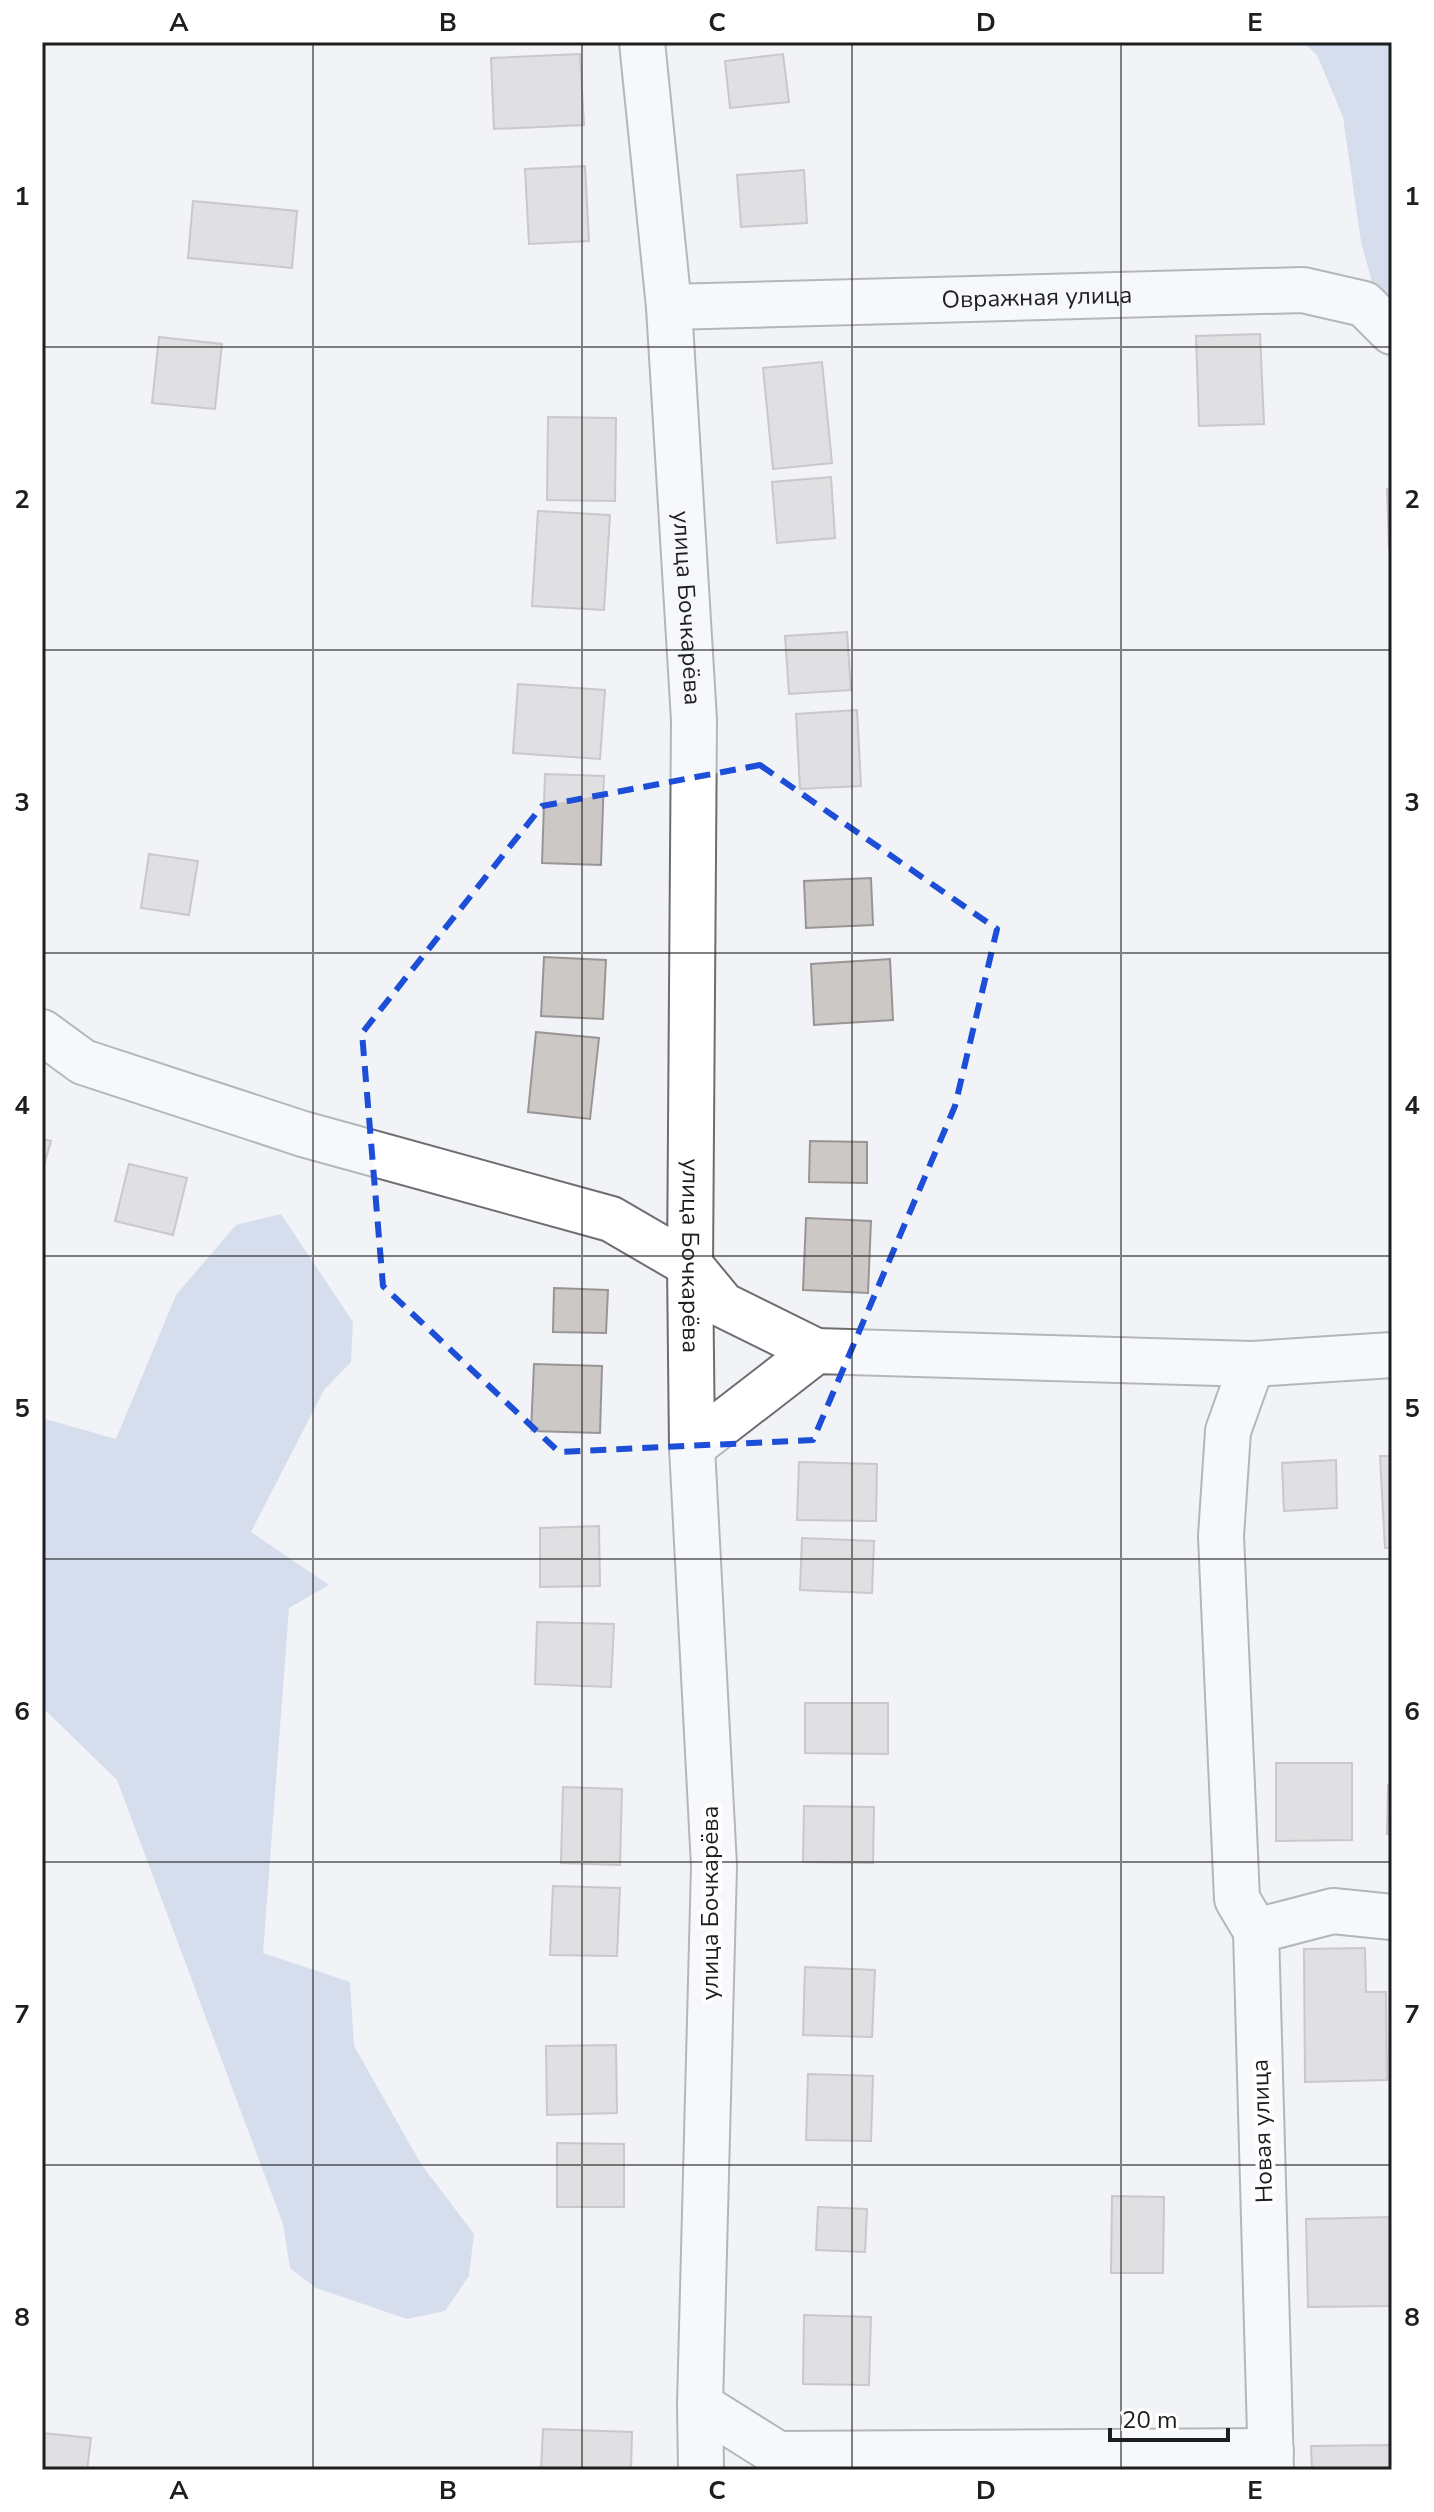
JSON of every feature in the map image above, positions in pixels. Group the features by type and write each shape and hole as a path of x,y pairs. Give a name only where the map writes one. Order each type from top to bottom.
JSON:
{"street":[{"name":"улица Бочкарёва","path":"642,42 669,307 694,720 690,1265 692,1447 714,1866 701,2470"},
{"name":"Овражная улица","path":"669,307 1303,290 1364,304 1392,332"},
{"path":"42,1032 83,1062 303,1134 611,1219 690,1265 723,1305 816,1351 1252,1364 1392,1355"},
{"path":"692,1447 816,1351"},
{"path":"1252,1364 1228,1431 1221,1536 1237,1899 1256,1931 1333,1911 1392,1917"},
{"name":"Новая улица","path":"1256,1931 1271,2460"},
{"path":"700,2405 778,2454 1271,2460"}],"highlighted area":[{"path":"760,765 997,929 955,1106 813,1440 559,1452 383,1286 362,1033 542,806"}],"shaded area":[{"path":"1303,42 1392,42 1392,354 1361,242 1343,117 1317,55"},
{"path":"281,1214 353,1322 351,1362 324,1390 251,1532 329,1585 289,1608 263,1953 350,1982 354,2046 421,2164 474,2234 469,2276 445,2311 407,2319 316,2288 290,2268 283,2224 117,1780 42,1707 42,1418 116,1439 176,1295 236,1225"}],"building":[{"path":"580,54 584,125 494,129 491,58"},
{"path":"783,54 789,102 730,108 725,61"},
{"path":"585,166 589,241 529,244 525,169"},
{"path":"804,170 807,223 741,227 737,175"},
{"path":"193,201 297,211 292,268 188,258"},
{"path":"1260,334 1264,424 1199,426 1196,336"},
{"path":"159,337 222,344 215,409 152,403"},
{"path":"822,362 832,463 773,469 763,368"},
{"path":"548,417 616,418 615,501 547,500"},
{"path":"831,477 835,538 777,543 772,482"},
{"path":"1392,488 1392,548 1389,548 1387,489"},
{"path":"538,511 610,515 604,610 532,606"},
{"path":"847,632 851,690 789,694 785,636"},
{"path":"518,684 605,690 600,759 513,753"},
{"path":"857,710 861,786 800,789 796,714"},
{"path":"545,774 604,776 601,865 542,863"},
{"path":"149,854 198,861 189,915 141,908"},
{"path":"871,878 873,925 806,928 804,881"},
{"path":"544,957 606,960 603,1019 541,1016"},
{"path":"890,959 893,1020 814,1025 811,964"},
{"path":"536,1032 599,1038 590,1119 528,1112"},
{"path":"42,1139 51,1141 42,1172"},
{"path":"810,1141 867,1142 867,1183 809,1182"},
{"path":"129,1164 187,1178 173,1235 115,1221"},
{"path":"806,1218 871,1221 868,1293 803,1290"},
{"path":"554,1288 608,1290 606,1333 553,1332"},
{"path":"534,1364 602,1366 600,1433 531,1431"},
{"path":"1380,1456 1392,1456 1392,1548 1385,1548"},
{"path":"1336,1460 1337,1508 1284,1511 1282,1463"},
{"path":"799,1462 877,1464 876,1521 797,1520"},
{"path":"599,1526 600,1586 540,1587 540,1528"},
{"path":"802,1538 874,1541 872,1593 800,1590"},
{"path":"537,1622 614,1624 611,1687 535,1684"},
{"path":"805,1703 888,1703 888,1754 805,1753"},
{"path":"1276,1763 1352,1763 1352,1840 1276,1841"},
{"path":"1388,1785 1392,1785 1392,1834 1387,1834"},
{"path":"563,1787 622,1789 620,1865 561,1863"},
{"path":"804,1806 874,1807 873,1863 803,1862"},
{"path":"553,1886 620,1888 617,1956 550,1955"},
{"path":"1365,1948 1366,1992 1386,1992 1387,2080 1305,2082 1304,1949"},
{"path":"805,1967 875,1970 872,2037 803,2035"},
{"path":"616,2045 617,2113 547,2115 546,2046"},
{"path":"808,2074 873,2076 871,2141 806,2140"},
{"path":"557,2143 624,2144 624,2207 557,2207"},
{"path":"1112,2196 1164,2197 1163,2273 1111,2273"},
{"path":"818,2207 867,2209 865,2252 816,2250"},
{"path":"1392,2217 1392,2306 1308,2307 1306,2219"},
{"path":"804,2315 871,2317 869,2385 803,2384"},
{"path":"543,2429 632,2432 631,2470 541,2470"},
{"path":"42,2433 91,2438 87,2470 42,2470"},
{"path":"1392,2445 1392,2470 1312,2470 1311,2446"}]}
